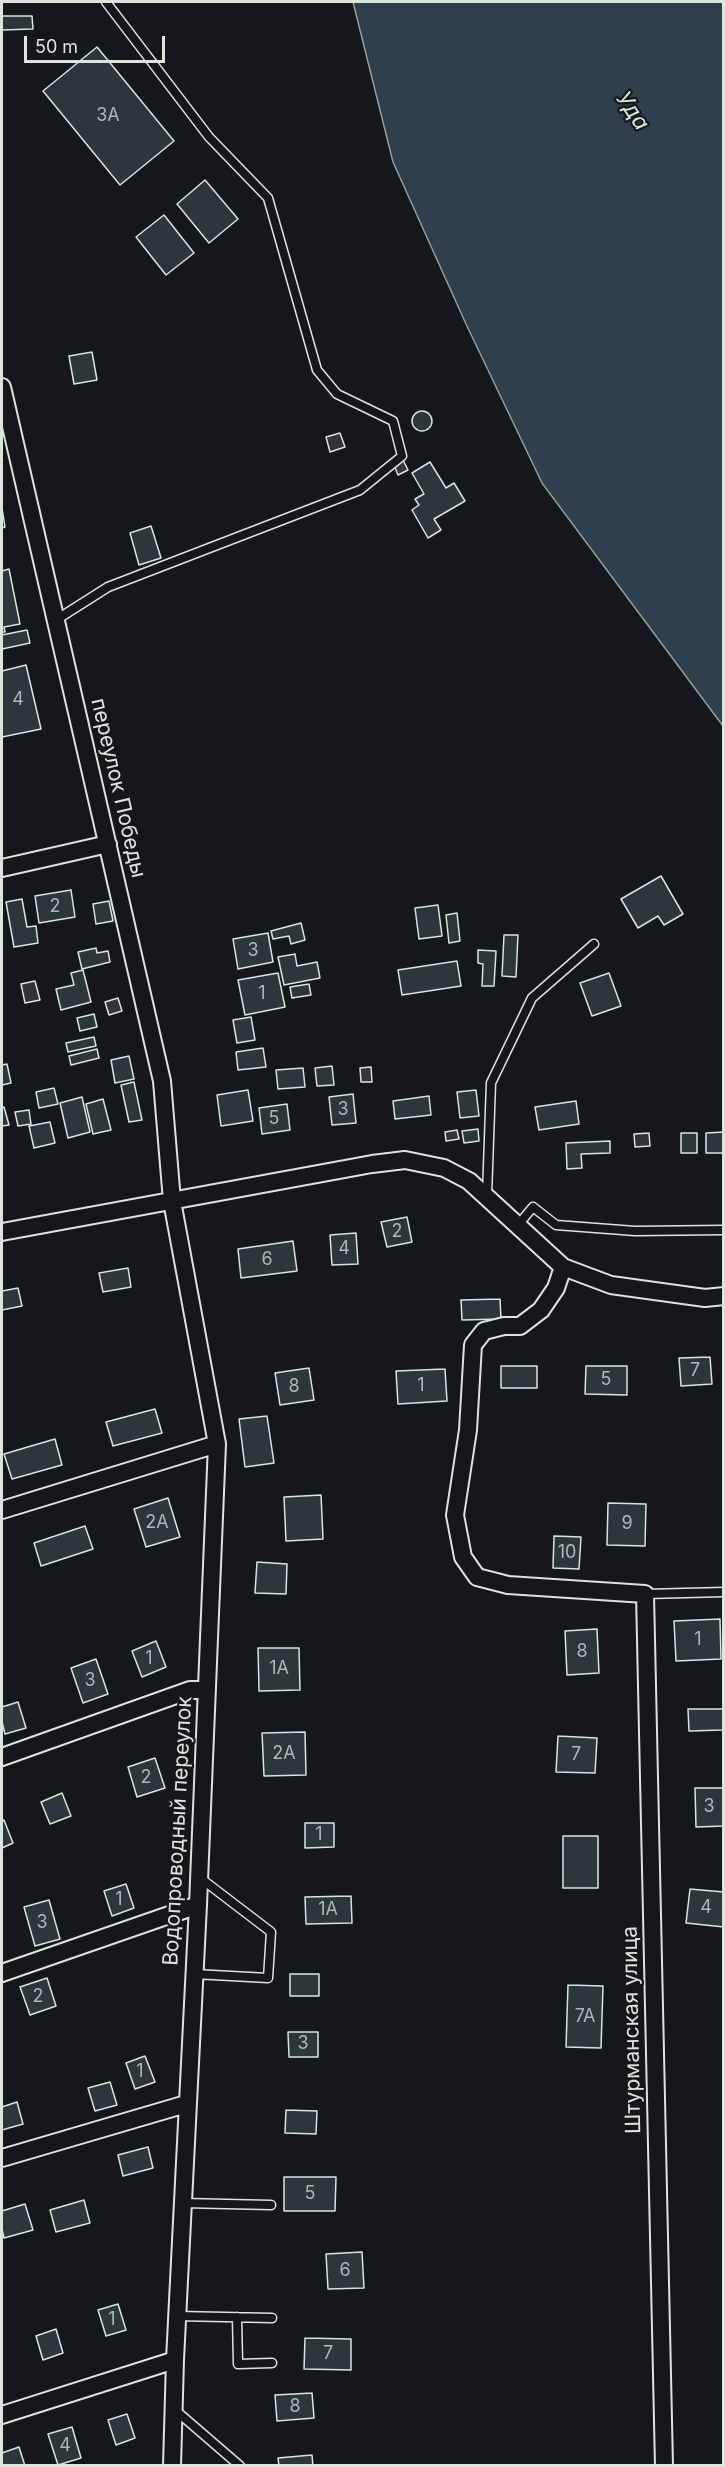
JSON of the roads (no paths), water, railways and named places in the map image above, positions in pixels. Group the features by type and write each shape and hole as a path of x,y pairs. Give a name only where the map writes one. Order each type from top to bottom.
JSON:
{"street":[{"name":"переулок Победы","path":"2,387 162,1081 172,1202"},
{"path":"2,868 108,844"},
{"path":"2,1232 372,1164 405,1160 444,1168 469,1181 563,1267 611,1285 705,1298 723,1296"},
{"name":"Водопроводный переулок","path":"172,1202 217,1444 198,1905 174,2360 172,2466"},
{"path":"563,1267 556,1288 542,1310 520,1326 504,1326 484,1331 473,1345 468,1430 455,1515 463,1557 477,1577 508,1585 645,1594"},
{"path":"2,1510 217,1444"},
{"name":"Штурманская улица","path":"645,1594 664,2466"},
{"path":"2,1757 190,1690 207,1690"},
{"path":"2,1973 198,1905"},
{"path":"2,2158 186,2104"},
{"path":"2,2415 174,2360"}],"lane":[{"path":"56,620 108,587 360,490 402,456 393,421 337,394 317,370 268,198 209,137 106,2"},
{"path":"487,1196 491,1083 532,998 594,944"},
{"path":"518,1225 533,1206 556,1225 635,1231 723,1230"},
{"path":"645,1594 723,1592"},
{"path":"194,1974 268,1978 271,1932 199,1877"},
{"path":"182,2203 271,2205"},
{"path":"176,2316 272,2318"},
{"path":"237,2317 238,2364 272,2363"},
{"path":"173,2408 240,2466"}],"water":[{"name":"Уда","path":"353,2 723,2 723,726 542,483 466,324 393,162"}]}
